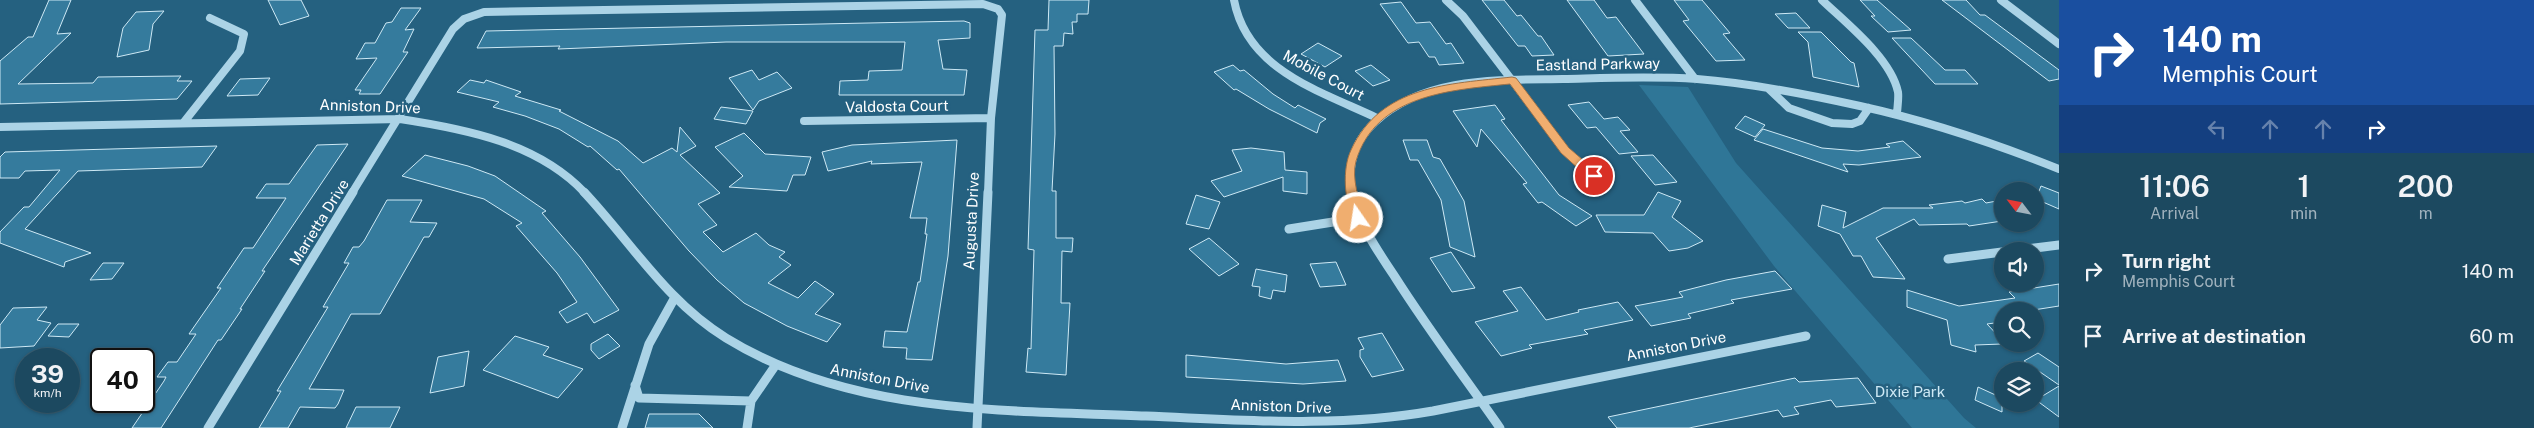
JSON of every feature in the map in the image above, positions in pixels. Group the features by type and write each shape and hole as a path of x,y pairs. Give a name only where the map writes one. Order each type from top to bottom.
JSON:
{"street":[{"name":"Mobile Court","path":"1234,0 1244,33 1254,48 1271,63 1295,78 1377,118"},
{"path":"1446,0 1463,16 1565,150 1579,164 1604,183"},
{"path":"1635,0 1696,79"},
{"path":"1822,0 1882,62 1893,77 1898,93 1897,115"},
{"path":"2001,0 2059,44"},
{"name":"Marietta Drive","path":"208,428 453,29 464,19 484,12 983,4 998,9 1002,15"},
{"name":"Augusta Drive","path":"977,428 991,118 1002,15"},
{"path":"184,122 240,51 244,34 210,18"},
{"name":"Eastland Parkway","path":"1500,428 1416,311 1358,218 1350,179 1351,162 1364,134 1377,118 1406,100 1425,92 1454,86 1512,80 1600,78 1696,79 1770,89 1869,108 1965,135 2059,169"},
{"path":"1770,89 1782,104 1801,114 1831,123 1851,123 1860,120 1869,108"},
{"name":"Anniston Drive","path":"0,127 400,118 442,125 489,137 510,145 558,170 591,199 674,299 688,312 743,350 775,366 853,392 894,399 978,407 1336,423 1412,415 1806,336"},
{"name":"Valdosta Court","path":"804,121 991,118"},
{"path":"1289,229 1358,218"},
{"path":"2044,247 2059,245"},
{"path":"1948,259 1994,253"},
{"path":"622,428 635,385 660,318 674,299"},
{"path":"747,428 751,401 775,366"},
{"path":"635,385 639,398 751,401"}],"green space":[{"name":"Dixie Park","path":"1639,85 1688,87 1736,163 1964,418 1976,428 1912,428 1774,266"}],"building":[{"path":"49,0 71,0 57,34 71,33 18,84 93,83 98,77 181,76 177,81 192,81 177,99 0,104 0,61 28,37 33,37"},
{"path":"268,0 301,0 309,16 280,25"},
{"path":"1049,0 1089,0 1088,14 1077,14 1077,22 1072,22 1073,34 1064,33 1063,46 1054,46 1055,134 1052,191 1056,191 1056,238 1073,238 1072,252 1062,251 1061,303 1070,303 1066,375 1026,372 1028,348 1031,349 1034,250 1028,249 1035,30 1048,30"},
{"path":"1482,0 1504,0 1517,16 1521,15 1538,36 1541,36 1554,55 1532,56 1525,46 1518,46"},
{"path":"1567,0 1594,0 1607,18 1616,17 1644,54 1608,56"},
{"path":"1674,0 1702,0 1730,33 1723,34 1745,60 1716,61 1683,21 1689,20"},
{"path":"1860,0 1877,0 1911,30 1888,32 1871,16 1875,16"},
{"path":"1942,0 1966,0 1980,15 1985,15 2059,70 2059,79 2049,81"},
{"path":"1401,2 1416,23 1430,22 1446,44 1451,43 1464,63 1439,65 1435,57 1429,57 1419,42 1408,43 1380,4"},
{"path":"401,8 421,8 405,30 414,29 403,52 408,52 380,94 359,94 361,90 355,90 377,58 356,59 365,43 375,43 386,23 392,22"},
{"path":"164,11 153,24 149,50 117,57 123,28 136,12"},
{"path":"1796,13 1810,28 1788,28 1775,14"},
{"path":"964,21 970,23 970,38 938,40 943,69 967,70 964,95 839,95 840,81 868,80 869,71 902,70 905,42 726,42 558,49 560,46 477,48 486,31"},
{"path":"1798,32 1821,32 1854,63 1859,87 1813,77 1808,42"},
{"path":"1892,38 1911,38 1945,70 1965,70 1978,84 1935,84"},
{"path":"1318,43 1342,56 1325,67 1301,54"},
{"path":"1233,65 1240,71 1244,70 1273,94 1295,108 1298,105 1326,119 1320,123 1317,133 1269,109 1236,89 1234,90 1214,72"},
{"path":"1371,65 1390,80 1373,86 1355,71"},
{"path":"752,70 759,80 777,72 792,88 759,101 753,110 729,78"},
{"path":"270,78 258,95 227,96 240,79"},
{"path":"470,80 484,83 486,80 521,92 515,96 561,110 559,111 618,141 643,163 672,148 677,152 680,127 696,146 680,155 720,193 698,204 717,225 703,232 723,252 756,233 769,245 785,252 779,257 791,265 768,283 798,298 815,281 834,294 815,314 841,324 827,342 787,326 744,303 717,280 689,251 619,169 617,170 590,146 588,147 559,129 525,116 493,107 499,102 457,92"},
{"path":"1589,102 1604,119 1618,117 1630,130 1620,131 1638,152 1619,154 1596,127 1587,128 1568,105"},
{"path":"1495,105 1505,119 1501,120 1559,195 1592,216 1576,226 1542,202 1538,203 1523,184 1527,183 1481,129 1477,147 1453,111"},
{"path":"721,107 753,111 746,124 714,119"},
{"path":"1745,116 1765,125 1755,137 1735,128"},
{"path":"1763,129 1822,148 1858,151 1890,147 1886,144 1903,141 1921,157 1859,165 1843,164 1848,172 1754,140"},
{"path":"744,133 765,154 811,157 805,175 793,175 787,191 729,187 743,176 715,147"},
{"path":"957,140 948,256 932,360 906,359 907,348 883,347 885,331 907,332 918,282 920,282 927,234 925,234 927,218 910,218 922,162 871,164 872,161 828,171 822,152 852,145"},
{"path":"1403,140 1427,140 1433,157 1440,159 1464,201 1475,257 1450,247 1441,200 1418,160 1410,160"},
{"path":"348,144 262,271 265,271 240,309 242,309 221,340 218,340 161,428 132,428 142,413 155,413 155,394 166,377 157,377 168,362 177,362 196,334 189,334 221,288 217,288 244,248 253,248 286,198 256,198 266,184 289,184 317,145"},
{"path":"217,146 202,167 78,171 25,229 91,253 65,262 64,267 0,243 0,232 24,207 29,207 60,170 25,171 19,178 0,178 0,157 5,152"},
{"path":"1251,148 1284,152 1285,170 1307,172 1307,194 1283,191 1283,177 1224,197 1211,181 1242,171 1232,150"},
{"path":"425,155 468,166 495,176 546,211 542,213 580,257 619,310 594,323 587,313 567,323 559,312 577,302 557,273 516,226 522,223 484,199 402,176"},
{"path":"1653,155 1677,182 1655,185 1631,156"},
{"path":"2044,187 2059,193 2059,209 2044,202"},
{"path":"1658,192 1681,201 1672,217 1703,241 1688,248 1669,251 1653,233 1605,232 1596,215 1644,215"},
{"path":"1196,195 1220,202 1209,229 1186,224"},
{"path":"1982,199 1986,203 1994,202 1994,222 1969,226 1967,224 1919,225 1914,219 1876,238 1905,279 1873,277 1861,256 1853,256 1840,234 1818,226 1822,205 1846,212 1843,228 1883,208 1933,208 1929,205 1962,201 1965,203"},
{"path":"387,200 422,200 410,222 437,223 429,237 424,237 380,314 351,314 309,389 344,390 338,404 335,408 300,407 288,428 259,428 281,391 277,391 328,307 323,307 349,263 344,263 353,247 359,247 364,241"},
{"path":"1209,238 1239,264 1219,276 1189,249"},
{"path":"1451,252 1475,288 1452,292 1430,258"},
{"path":"1336,262 1346,285 1320,287 1310,264"},
{"path":"103,263 124,263 112,279 90,280"},
{"path":"1256,269 1287,275 1285,292 1273,290 1271,299 1259,296 1260,287 1252,286"},
{"path":"1775,271 1792,289 1731,300 1734,303 1688,314 1691,318 1651,326 1635,306 1683,297 1679,292 1726,280"},
{"path":"2059,284 2059,306 2044,308 2044,302 1994,302 1994,323 1987,324 1994,331 1994,344 1975,345 1976,352 1951,345 1947,320 1907,307 1907,290 1959,306 2015,298 2009,292 2044,292 2044,286"},
{"path":"1521,287 1546,320 1579,312 1578,310 1618,302 1633,320 1584,330 1588,334 1529,345 1532,348 1501,356 1475,322 1518,311 1503,291"},
{"path":"47,307 37,320 51,323 34,346 0,348 0,325 13,308"},
{"path":"58,324 79,324 69,337 48,336"},
{"path":"1382,333 1404,370 1372,377 1360,357 1360,350 1364,349 1358,338"},
{"path":"608,334 620,346 599,359 591,350 591,344"},
{"path":"515,336 549,347 543,355 583,369 558,398 483,370"},
{"path":"469,351 464,386 430,393 438,357"},
{"path":"2038,353 2059,367 2059,385 2044,375 2044,362 2024,361"},
{"path":"1186,355 1286,364 1338,360 1346,381 1303,384 1186,377"},
{"path":"1795,378 1799,382 1858,378 1876,403 1836,407 1831,400 1794,407 1799,414 1783,417 1778,410 1689,428 1617,428 1608,417"},
{"path":"2059,386 2059,417 2044,406 2044,395"},
{"path":"1978,387 1994,394 1994,408 1975,400"},
{"path":"356,407 400,407 390,428 346,428"},
{"path":"649,414 699,414 713,428 645,428"}],"route":[{"path":"1358,218 1350,179 1351,162 1364,134 1377,118 1406,100 1425,92 1447,87 1512,80 1565,150 1594,176"}]}
